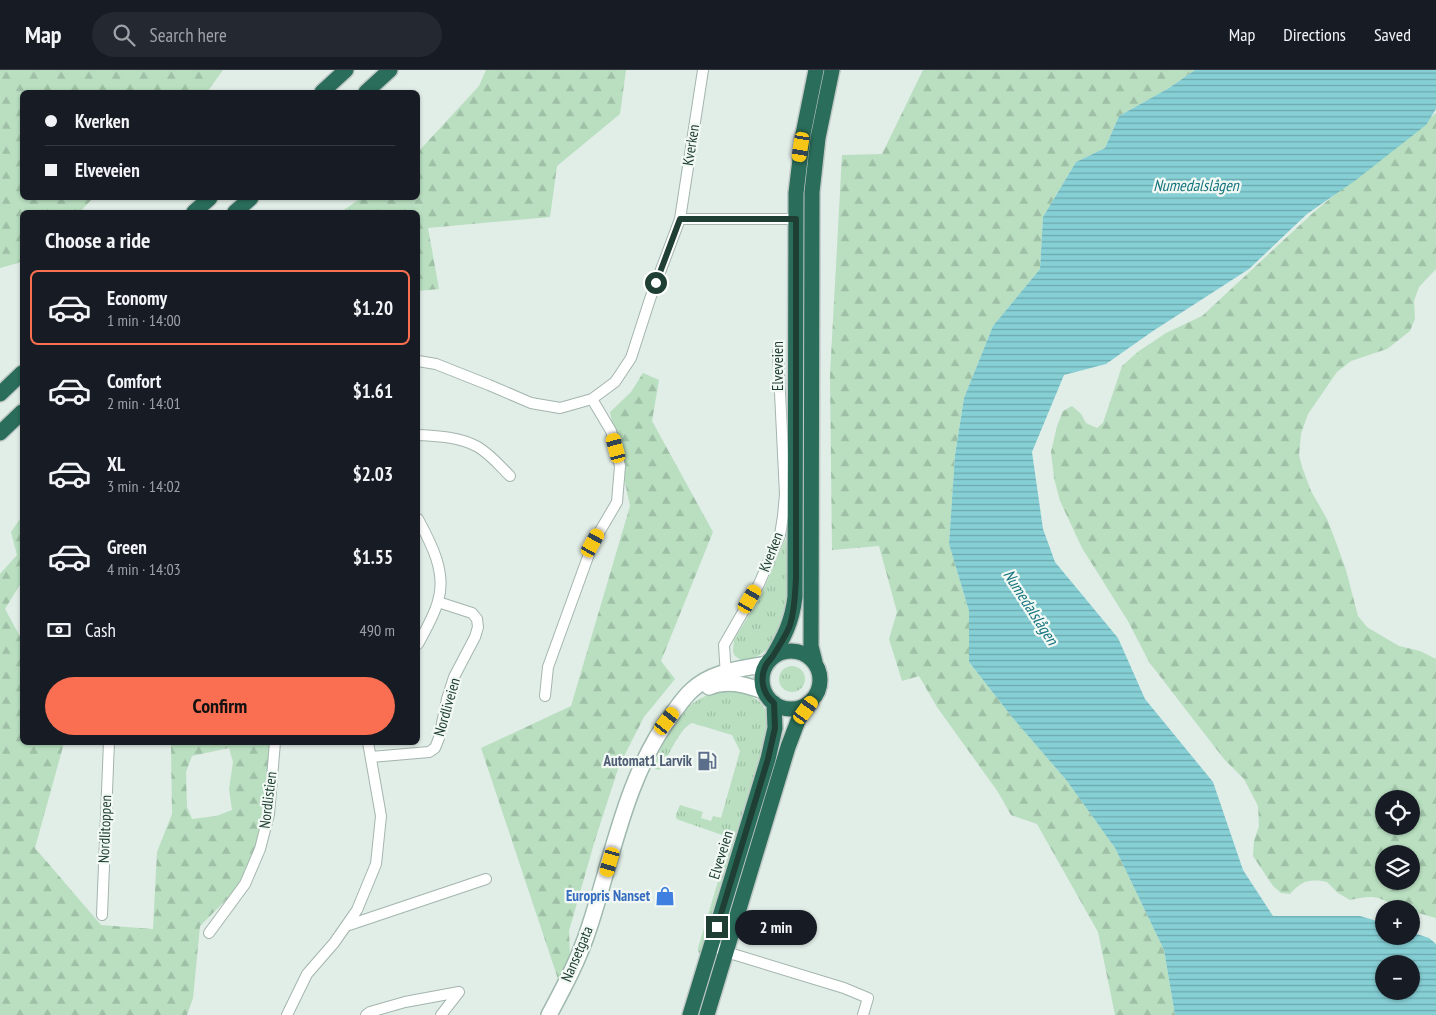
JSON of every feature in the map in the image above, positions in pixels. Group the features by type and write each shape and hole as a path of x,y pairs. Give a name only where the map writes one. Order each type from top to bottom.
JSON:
{"highway":[{"path":"324,90 346,70"},
{"path":"368,90 390,70"},
{"name":"Elveveien","path":"769,661 790,624 795,597 796,192 799,159 816,70"},
{"path":"707,1015 788,747 799,718 816,697 820,688 820,672 811,646 812,192 818,138 832,70"},
{"path":"196,210 208,200"},
{"path":"237,210 249,200"},
{"path":"0,394 20,375"},
{"path":"0,433 20,414"},
{"path":"812,701 803,707 783,708 767,697 762,681 763,673 769,661 778,654 798,651 815,662"},
{"name":"Elveveien","path":"690,1015 768,759 775,728 774,703"}],"main road":[{"name":"Nansetgata","path":"549,1015 570,974 588,930 632,788 654,741 683,700 726,677 769,661"},
{"path":"726,677 764,691"}],"street":[{"name":"Kverken","path":"420,361 436,364 531,404 560,408 592,399 616,382 631,358 650,299 680,219 703,70"},
{"path":"680,219 796,219"},
{"name":"Kverken","path":"726,677 724,645 759,584 780,535 785,494 778,352"},
{"path":"545,696 548,667 593,543 617,502 620,466 611,431 592,399"},
{"path":"420,435 439,436 478,447 493,458 510,476"},
{"path":"420,523 435,553 440,587 438,602 420,640"},
{"name":"Nordliveien","path":"371,757 429,752 435,748 454,677 478,628 477,619 472,613 438,602"},
{"name":"Nordlitoppen","path":"102,915 109,745"},
{"name":"Nordlistien","path":"209,933 245,884 260,849 269,814 275,745"},
{"path":"287,1015 307,974 334,943 357,910 376,864 381,816 369,745"},
{"path":"346,926 486,879"},
{"path":"712,946 844,988 868,998 863,1015"},
{"path":"366,1015 370,1012 405,1002 459,992 441,1015"}],"green space":[{"path":"0,70 223,70 208,90 20,90 20,200 91,200 82,210 20,210 20,262 0,268"},
{"path":"486,70 626,70 620,114 557,166 550,217 428,228 439,289 420,291 420,210 344,210 358,200 420,200 420,150 479,86"},
{"path":"923,70 1195,70 1169,88 1119,116 1105,148 1076,162 1043,217 1040,269 993,326 964,398 955,455 949,544 969,611 969,662 1012,717 1067,781 1115,848 1164,950 1175,1015 1115,1015 1098,932 1037,824 1011,815 998,792 937,707 919,676 902,681 889,639 897,612 879,546 832,550 830,375 842,155 882,154"},
{"path":"1436,113 1436,269 1419,287 1414,301 1415,319 1410,331 1387,349 1351,361 1337,372 1308,414 1301,434 1299,455 1311,491 1327,519 1337,545 1346,570 1358,616 1367,627 1399,646 1420,651 1436,659 1436,918 1420,914 1420,900 1382,900 1366,897 1350,900 1338,893 1327,882 1303,883 1290,894 1281,893 1273,886 1253,856 1254,841 1259,826 1258,806 1244,779 1224,759 1149,662 1128,621 1082,548 1060,501 1054,478 1051,452 1057,426 1063,411 1072,406 1081,414 1086,423 1097,428 1103,423 1122,366 1139,351 1166,333 1202,316 1314,212"},
{"path":"643,373 659,380 652,421 713,532 661,661 675,679 644,717 619,766 595,840 569,931 570,959 559,982 481,748 571,706 630,506 610,412 631,392"},
{"path":"20,519 20,584 5,609 20,636 20,745 63,745 35,848 101,925 153,929 157,852 172,814 171,745 273,745 262,839 240,886 200,926 193,998 187,1015 0,1015 0,574 17,555 11,532","holes":["229,748 233,762 229,789 232,810 216,816 192,819 187,807 186,772 192,756"]},
{"path":"785,539 787,542 786,601 778,631 768,648 761,654 752,659 741,660 733,652 734,640 762,593"},
{"path":"792,666 801,670 805,679 801,688 792,692 783,688 779,679 783,670"},
{"path":"726,691 741,693 760,702 765,709 767,717 766,739 703,953 700,954 698,948 731,838 679,820 676,818 676,814 680,805 703,812 701,818 711,821 713,816 721,818 740,751 732,735 692,723 679,736 662,768 659,770 655,769 654,764 673,726 688,707 699,699"}],"water":[{"name":"Numedalslågen","path":"1195,70 1436,70 1436,109 1426,125 1356,180 1307,214 1249,269 1106,364 1064,375 1032,452 1043,529 1055,562 1118,638 1145,699 1213,782 1243,870 1273,916 1360,916 1375,920 1375,945 1420,945 1420,935 1429,938 1436,944 1436,1015 1175,1015 1164,950 1115,848 1067,781 1012,717 969,662 969,611 949,544 955,455 964,398 993,326 1040,269 1043,217 1076,162 1105,148 1119,116 1169,88"}],"place":[{"name":"Automat1 Larvik","path":"707,761"},
{"name":"Europris Nanset","path":"665,896"}],"route":[{"path":"656,283 680,219 796,219 796,578 794,609 786,633 763,673 764,691 767,697 774,703 775,728 768,759 717,927"}]}
